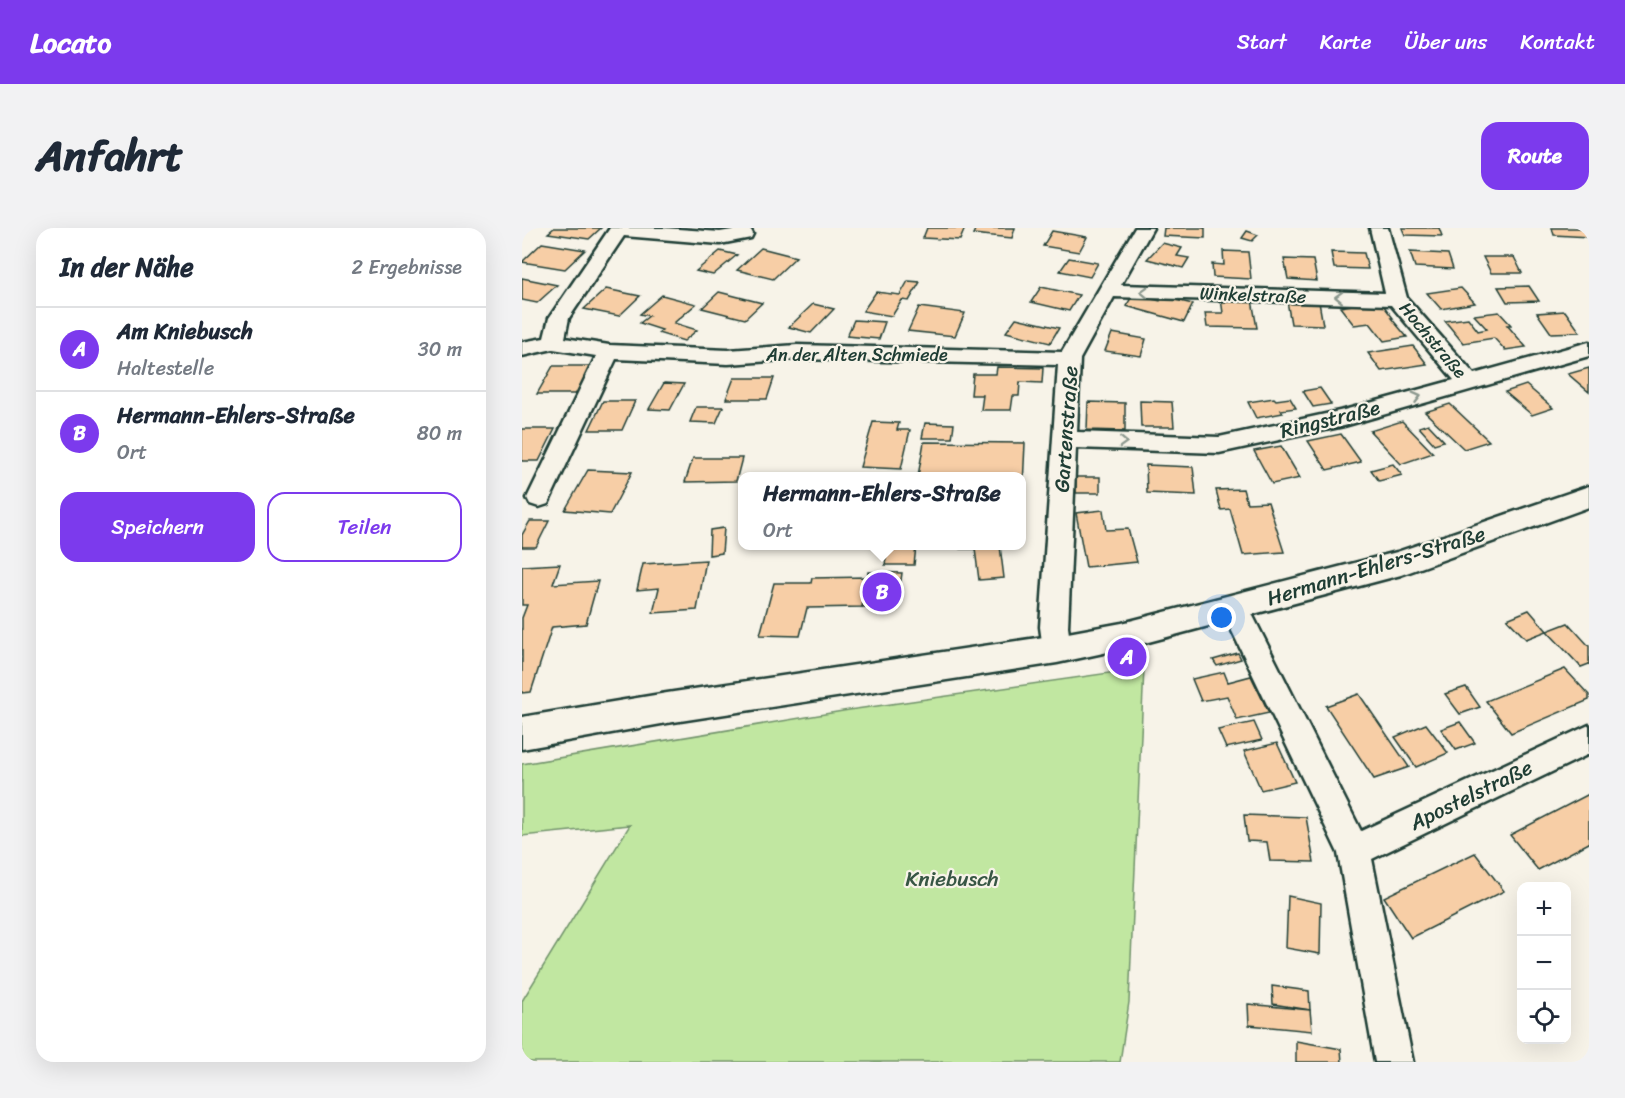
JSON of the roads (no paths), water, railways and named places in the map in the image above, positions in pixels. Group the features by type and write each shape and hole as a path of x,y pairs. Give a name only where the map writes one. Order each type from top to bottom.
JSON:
{"street":[{"name":"Gartenstraße","path":"1057,649 1054,627 1069,359 1144,228"},
{"name":"Hochstraße","path":"1379,228 1397,299 1469,383"},
{"path":"553,342 559,318 619,229 720,238 744,234"},
{"name":"Winkelstraße","path":"1108,291 1397,299"},
{"name":"An der Alten Schmiede","path":"522,349 553,342 609,352 728,357 797,352 1069,359"},
{"name":"Ringstraße","path":"1064,440 1219,445 1344,418 1589,349"},
{"path":"539,498 609,352"},
{"name":"Hermann-Ehlers-Straße","path":"522,733 668,708 1057,649 1235,608 1401,563 1589,496"},
{"path":"1235,608 1354,851 1394,1062"},
{"name":"Apostelstraße","path":"1354,851 1589,739"}],"place":[{"name":"Hermann-Ehlers-Straße","path":"882,592"},
{"name":"Am Kniebusch","path":"1127,657"}],"park label":[{"name":"Kniebusch","path":"952,879"}]}
